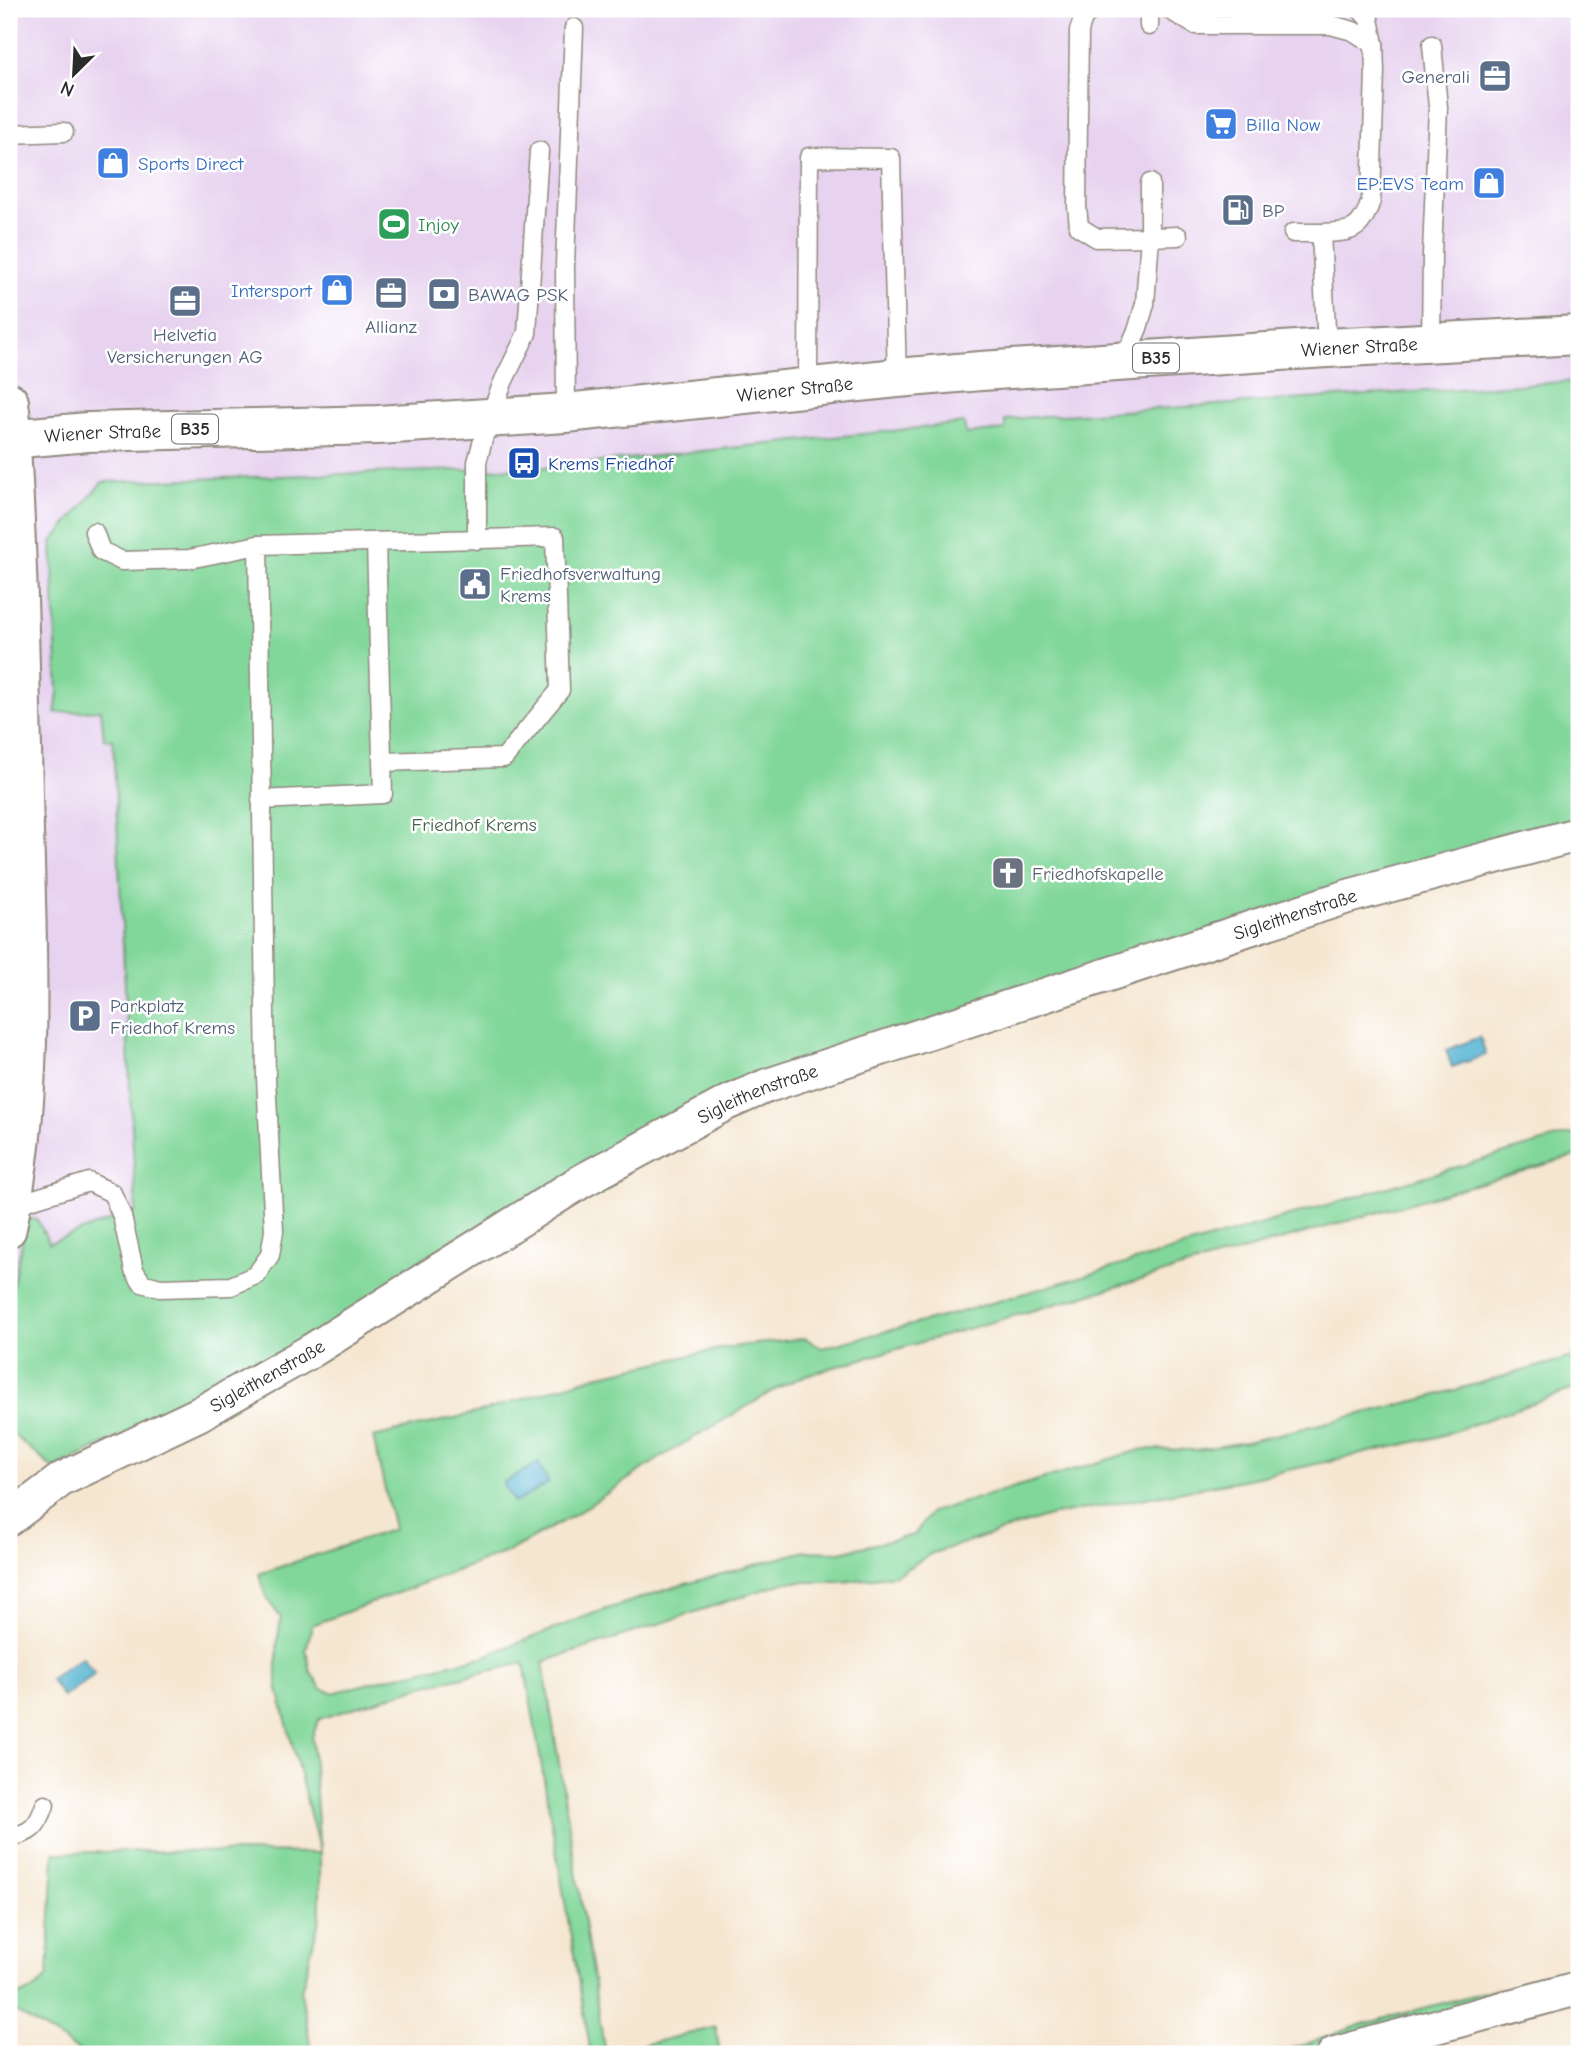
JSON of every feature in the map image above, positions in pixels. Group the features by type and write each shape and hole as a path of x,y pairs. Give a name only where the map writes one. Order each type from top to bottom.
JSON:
{"main road":[{"name":"Wiener Straße","path":"10,427 88,432 378,425 566,413 897,377 1124,360 1579,335"}],"street":[{"path":"10,427 18,515 31,967 29,1067 23,1140 11,1217"},
{"name":"Sigleithenstraße","path":"12,1511 62,1479 199,1414 311,1351 580,1182 756,1090 1346,897 1579,834"},
{"path":"1334,2054 1579,1988"}],"lane":[{"path":"1095,9 1084,16 1079,31 1079,227 1097,238 1178,236"},
{"path":"1168,9 1195,25 1331,24 1353,31 1374,44"},
{"path":"1293,233 1348,232 1364,219 1371,201 1374,44 1369,19 1360,9"},
{"path":"566,413 565,265 574,28"},
{"path":"1431,343 1438,107 1432,45"},
{"path":"9,134 64,132"},
{"path":"478,540 477,461 489,418 527,333 539,151"},
{"path":"808,387 809,156 891,158 897,377"},
{"path":"1124,360 1145,303 1150,237 1150,183"},
{"path":"1321,233 1327,348"},
{"path":"94,532 102,551 122,561 189,559 258,545 555,537 561,690 503,758 383,762"},
{"path":"261,800 383,794 376,542"},
{"path":"11,1217 89,1182 112,1193 121,1216 134,1270 142,1283 160,1289 230,1286 256,1275 270,1255 274,1231 266,1078 258,545"},
{"path":"9,1837 27,1833 40,1820 45,1805"}],"shaded area":[{"path":"9,9 1579,9 1579,143 1575,214 1579,268 1579,381 1032,417 1005,430 965,434 964,423 553,467 102,482 55,713 102,710 104,739 113,739 136,1211 49,1243 37,1219 27,1219 9,1303"}],"green space":[{"name":"Friedhof Krems","path":"1579,381 1579,818 741,1084 308,1343 54,1469 9,1431 9,1303 27,1219 37,1219 49,1243 136,1211 113,740 104,739 101,710 55,713 58,693 52,542 102,482 553,467 964,423 966,434 1005,430 1005,420 1032,417"},
{"path":"1570,1134 1579,1137 1579,1155 806,1375 780,1387 666,1454 576,1514 509,1551 312,1625 306,1650 311,1672 321,1688 333,1693 482,1657 592,1614 668,1589 805,1551 840,1552 914,1535 931,1512 1143,1449 1196,1450 1246,1442 1423,1399 1579,1355 1579,1387 1437,1437 1253,1478 1049,1516 933,1553 896,1575 843,1582 787,1582 543,1662 605,2054 591,2054 524,1663 423,1686 319,1719 312,1737 320,1853 277,1685 277,1644 281,1618 266,1597 259,1574 394,1529 373,1437 480,1412 596,1376 724,1348 805,1338 822,1348 957,1313"},
{"path":"54,1853 320,1853 320,1917 301,1991 312,2054 85,2054 9,2008 9,1995 31,1991 48,1976"},
{"path":"1579,1977 1302,2054 1266,2054 1291,2049 1364,2024 1492,1990"},
{"path":"716,2027 720,2054 606,2054"}],"water":[{"path":"1480,1037 1486,1055 1452,1067 1446,1050"},
{"path":"538,1463 549,1483 514,1503 503,1483"},
{"path":"82,1657 95,1674 63,1697 50,1679"}],"place":[{"name":"Generali","path":"1495,76"},
{"name":"Billa Now","path":"1221,124"},
{"name":"Sports Direct","path":"113,163"},
{"name":"EP:EVS Team","path":"1489,183"},
{"name":"BP","path":"1238,210"},
{"name":"Injoy","path":"394,224"},
{"name":"Intersport","path":"337,290"},
{"name":"Allianz","path":"391,293"},
{"name":"BAWAG PSK","path":"444,294"},
{"name":"Helvetia Versicherungen AG","path":"185,301"},
{"name":"Krems Friedhof","path":"524,463"},
{"name":"Friedhofsverwaltung Krems","path":"475,584"},
{"name":"Friedhofskapelle","path":"1008,873"},
{"name":"Parkplatz Friedhof Krems","path":"85,1016"}]}
